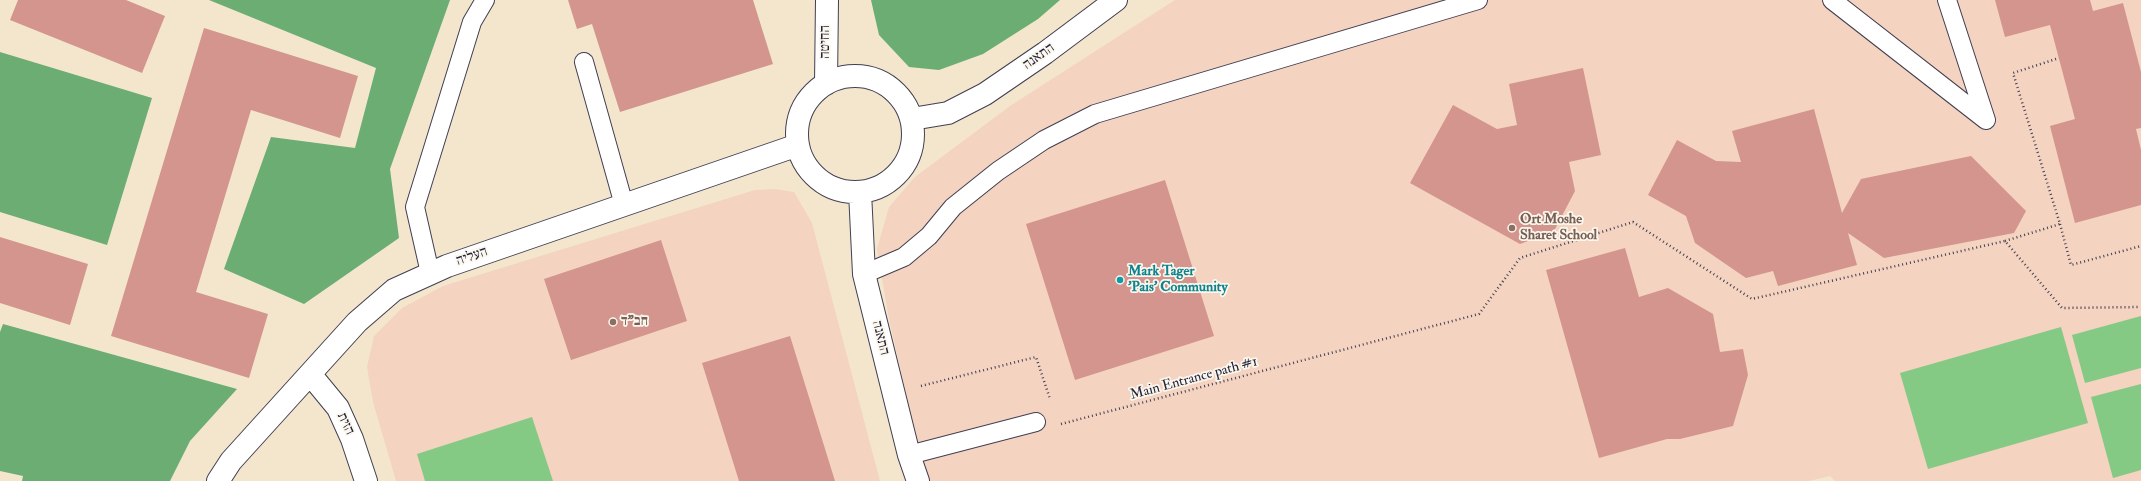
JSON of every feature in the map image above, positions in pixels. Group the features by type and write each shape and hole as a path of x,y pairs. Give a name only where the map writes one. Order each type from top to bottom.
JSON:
{"street":[{"name":"החיטה","path":"826,84 827,0"},
{"name":"התאנה","path":"912,119 948,114 985,94 1045,53 1116,0"},
{"path":"860,76 878,80 892,89 904,102 912,119 914,135 910,152 903,168 891,180 876,188 860,192 843,191 823,182 814,175 804,161 798,145 798,127 802,110 812,95 826,84 843,77 860,76"},
{"name":"העליה","path":"218,481 231,461 357,322 394,290 430,273 798,145"},
{"name":"התאנה","path":"860,192 864,274 909,455 918,481"},
{"name":"הזית","path":"310,374 338,408 352,439 366,481"}],"lane":[{"path":"430,273 415,207 472,22 485,0"},
{"path":"864,274 904,257 929,236 953,208 998,171 1044,140 1096,114 1478,0"},
{"path":"1832,0 1986,120 1947,0"},
{"path":"584,62 624,205"},
{"path":"909,455 1036,422"}],"path":[{"path":"2059,58 2013,73 2060,224 2071,265 2141,246"},
{"name":"Main Entrance path #1","path":"1057,417 1059,425 1478,314 1520,258 1633,222 1752,299 2005,241"},
{"path":"2060,224 2005,241 2062,308 2140,307"},
{"path":"893,392 1036,357 1051,402"}],"shaded area":[{"name":"Ort Moshe Sharet School","path":"1175,0 2141,0 2141,481 1835,481 1830,476 1809,481 926,481 889,319 877,249 889,207 915,177 1010,106"},
{"name":"חב\"ד","path":"775,189 794,192 812,223 880,481 396,481 373,402 367,367 374,336 402,308 443,286 755,190"}],"green space":[{"path":"209,0 450,0 390,169 399,238 304,304 224,269 271,137 355,148 376,68"},
{"path":"871,0 1060,0 1038,19 983,54 939,70 909,67 879,35"},
{"path":"0,52 152,98 107,245 0,212"},
{"path":"2141,316 2141,368 2085,383 2072,335"},
{"path":"3,324 237,389 190,441 170,481 22,481 23,476 0,471 0,332"},
{"path":"2061,327 2088,423 1928,469 1900,373"},
{"path":"2141,384 2141,470 2113,478 2091,397"},
{"path":"532,417 553,481 425,481 417,454"}],"building":[{"path":"18,0 126,0 165,16 142,73 10,20"},
{"path":"568,0 753,0 773,64 620,112 592,24 577,29"},
{"path":"1995,0 2090,0 2093,11 2123,3 2141,72 2141,128 2136,129 2141,150 2141,205 2075,223 2050,126 2075,119 2050,25 2005,37"},
{"path":"204,28 358,76 340,138 251,110 196,292 268,314 249,378 111,336"},
{"path":"1583,68 1601,155 1569,162 1575,191 1554,231 1520,244 1410,183 1453,105 1497,129 1517,125 1509,84"},
{"path":"1814,109 1842,213 1861,179 1971,156 2026,211 2014,233 1884,258 1848,233 1857,265 1778,286 1773,271 1746,278 1695,243 1686,216 1648,195 1677,140 1716,161 1741,162 1732,131"},
{"name":"Mark Tager 'Pais' Community","path":"1165,180 1214,336 1075,380 1026,224"},
{"path":"0,237 88,264 70,325 0,303"},
{"path":"661,240 687,321 571,360 544,279"},
{"path":"1625,248 1639,297 1668,288 1713,314 1720,352 1743,349 1748,375 1733,426 1680,439 1667,439 1599,458 1546,270"},
{"path":"790,336 835,481 739,481 702,363"}],"place":[{"name":"Ort Moshe Sharet School","path":"1512,228"},
{"name":"Mark Tager 'Pais' Community","path":"1120,280"},
{"name":"חב\"ד","path":"613,322"}]}
